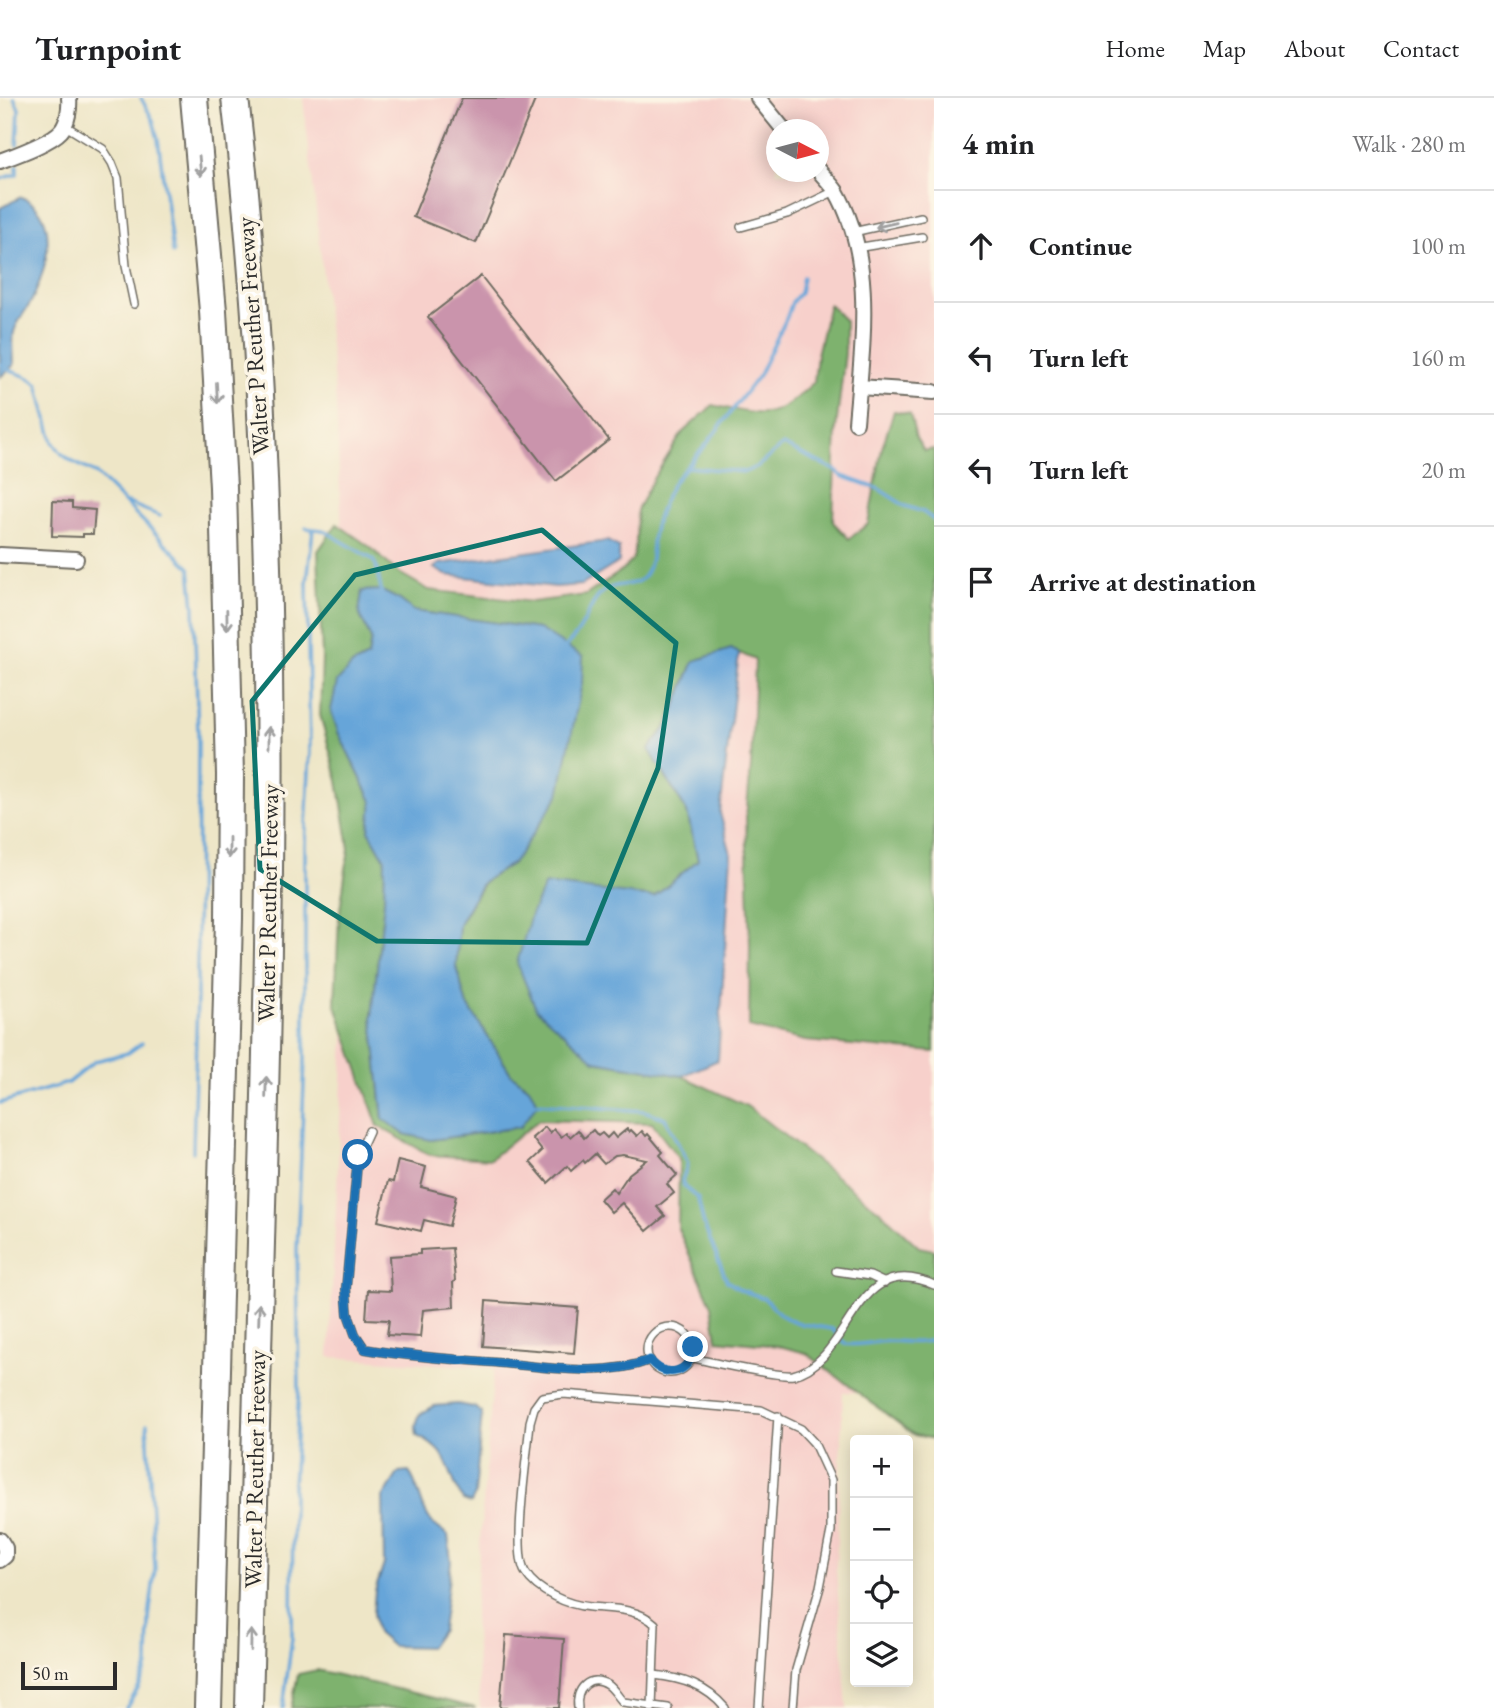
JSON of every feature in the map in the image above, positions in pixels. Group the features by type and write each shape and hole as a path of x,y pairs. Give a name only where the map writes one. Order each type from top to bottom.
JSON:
{"highway":[{"name":"Walter P Reuther Freeway","path":"194,98 213,311 222,474 230,775 229,919 208,1708"},
{"name":"Walter P Reuther Freeway","path":"234,98 254,321 269,641 268,988 249,1708"}],"street":[{"path":"0,161 23,153 61,131 69,98"},
{"path":"758,98 776,119"},
{"path":"828,182 835,191 852,232 861,274 865,323 856,423"},
{"path":"859,387 934,392"},
{"path":"0,555 76,559"},
{"path":"0,1540 5,1548 5,1556 0,1560"}],"lane":[{"path":"64,125 103,149 118,178 126,266 134,304"},
{"path":"741,227 787,214 835,191"},
{"path":"852,232 920,217"},
{"path":"855,248 922,237"},
{"path":"369,1131 358,1155 346,1288 348,1314 355,1334 365,1349 398,1355 563,1368 613,1369 632,1367 650,1360"},
{"path":"836,1271 870,1276 885,1283"},
{"path":"691,1357 790,1376 809,1369 824,1356 855,1309 868,1294 885,1283 900,1277 916,1277 934,1285"},
{"path":"667,1327 681,1329 693,1347 691,1357 684,1368 669,1373 661,1371 650,1360 647,1354 650,1339 667,1327"},
{"path":"652,1707 655,1624 646,1615 619,1609 574,1605 549,1595 525,1572 520,1543 530,1422 534,1408 542,1397 563,1394 761,1410 801,1429 814,1443 831,1480 833,1502 827,1558 801,1646 793,1708"},
{"path":"759,1708 778,1416"},
{"path":"654,1675 697,1686 718,1699 725,1708"},
{"path":"578,1708 578,1692 583,1685 591,1682 609,1686 623,1702 668,1708"},
{"path":"615,1708 623,1702"}],"highlighted area":[{"path":"542,530 676,643 658,768 587,943 377,941 260,869 252,701 355,575"}],"shaded area":[{"path":"303,98 934,98 934,1398 843,1392 836,1568 847,1708 480,1708 474,1615 494,1368 329,1357 350,907 344,581 336,403"}],"green space":[{"path":"829,304 845,321 845,353 836,429 833,522 849,539 868,524 882,448 894,411 910,414 916,438 924,451 934,449 934,1052 805,1041 749,1027 750,945 746,817 755,660 731,649 694,661 667,725 649,749 687,812 698,860 654,897 545,885 595,1061 682,1076 747,1106 881,1212 919,1247 934,1250 934,1439 914,1435 806,1353 779,1346 717,1340 712,1306 678,1229 679,1159 652,1123 539,1120 490,1159 430,1155 378,1126 335,1003 339,917 349,848 338,781 320,715 322,658 318,551 337,524 370,547 396,571 429,590 532,602 586,595 624,569 633,559 637,510 683,432 713,405 757,413 778,410 814,382 817,355","holes":["380,590 414,611 539,629 514,862 484,882 459,924 456,967 466,1002 511,1074 529,1088 520,1127 431,1140 383,1119 372,1017 384,901 385,859 369,831 372,801 338,732 352,665 368,657 371,639 359,613 362,591"]},
{"path":"317,1670 476,1708 291,1708 298,1674"}],"water":[{"path":"21,197 34,205 42,215 48,242 43,271 33,298 14,332 14,365 0,377 0,208"},
{"path":"607,541 619,547 619,562 582,585 556,587 446,575 434,568 439,564"},
{"path":"380,590 414,611 539,629 583,657 582,683 559,795 514,862 483,882 459,924 456,967 466,1002 511,1074 529,1088 538,1103 520,1127 431,1140 404,1134 383,1119 372,1017 384,901 385,859 369,831 372,801 338,732 331,710 337,682 352,665 368,657 371,639 359,613 362,591"},
{"path":"731,649 739,653 720,813 731,854 718,1060 682,1076 595,1061 536,1009 517,963 531,914 545,884 654,897 698,860 687,812 649,749 668,725 694,661"},
{"path":"457,1404 474,1407 482,1413 475,1495 471,1503 463,1500 437,1449 417,1436 419,1415 434,1406"},
{"path":"408,1471 427,1515 448,1535 451,1562 442,1630 430,1647 392,1646 377,1633 373,1614 375,1591 384,1564 383,1497 399,1472"}],"building":[{"path":"462,98 536,98 476,243 413,217"},
{"path":"481,276 609,440 556,481 428,317"},
{"path":"53,501 72,502 72,508 95,510 93,534 83,534 83,537 52,536"},
{"path":"545,1127 550,1133 554,1129 561,1137 566,1133 570,1137 578,1130 584,1138 593,1130 598,1136 602,1133 607,1138 612,1133 616,1138 627,1129 637,1136 642,1131 646,1136 648,1134 663,1152 660,1155 677,1175 667,1184 674,1193 657,1207 665,1216 647,1231 622,1203 611,1212 600,1199 612,1188 616,1193 629,1174 647,1160 623,1155 615,1156 604,1164 595,1154 571,1171 567,1166 548,1183 530,1162 542,1151 532,1138"},
{"path":"398,1160 426,1167 421,1187 456,1196 449,1226 424,1220 421,1231 378,1221 388,1181 393,1182"},
{"path":"452,1248 454,1307 423,1310 420,1337 387,1335 389,1320 366,1319 368,1290 391,1291 389,1256"},
{"path":"486,1301 578,1308 574,1353 483,1346"},
{"path":"506,1635 564,1639 559,1708 500,1708"}],"waterway":[{"path":"14,98 19,109 17,145"},
{"path":"141,98 153,120 158,139 173,253"},
{"path":"0,179 17,174 17,165"},
{"path":"564,648 604,591 638,581 646,573 651,560 656,521 670,488 759,375 792,302 800,293 803,277"},
{"path":"0,364 38,384 53,442 62,454 95,473 190,568 194,607 198,735 197,997 193,1152"},
{"path":"687,467 745,472 758,466 783,445 842,476 879,489 934,520"},
{"path":"128,503 160,516"},
{"path":"306,528 323,530 372,559 376,565 382,595"},
{"path":"283,1708 292,1638 293,1485 299,1391 297,1249 305,1059 305,845 310,751 307,583 313,529"},
{"path":"0,1103 68,1083 95,1061 128,1053 142,1043"},
{"path":"535,1103 644,1111 665,1118 688,1163 682,1181 698,1199 704,1225 727,1281 741,1290 764,1298 781,1315 802,1324 832,1329 846,1344 934,1339"},
{"path":"126,1708 148,1666 149,1618 155,1569 147,1424"}],"route":[{"path":"358,1155 346,1288 348,1314 355,1334 365,1349 398,1355 563,1368 613,1369 632,1367 650,1360 655,1367 669,1373 684,1368 689,1362 693,1347"}]}
